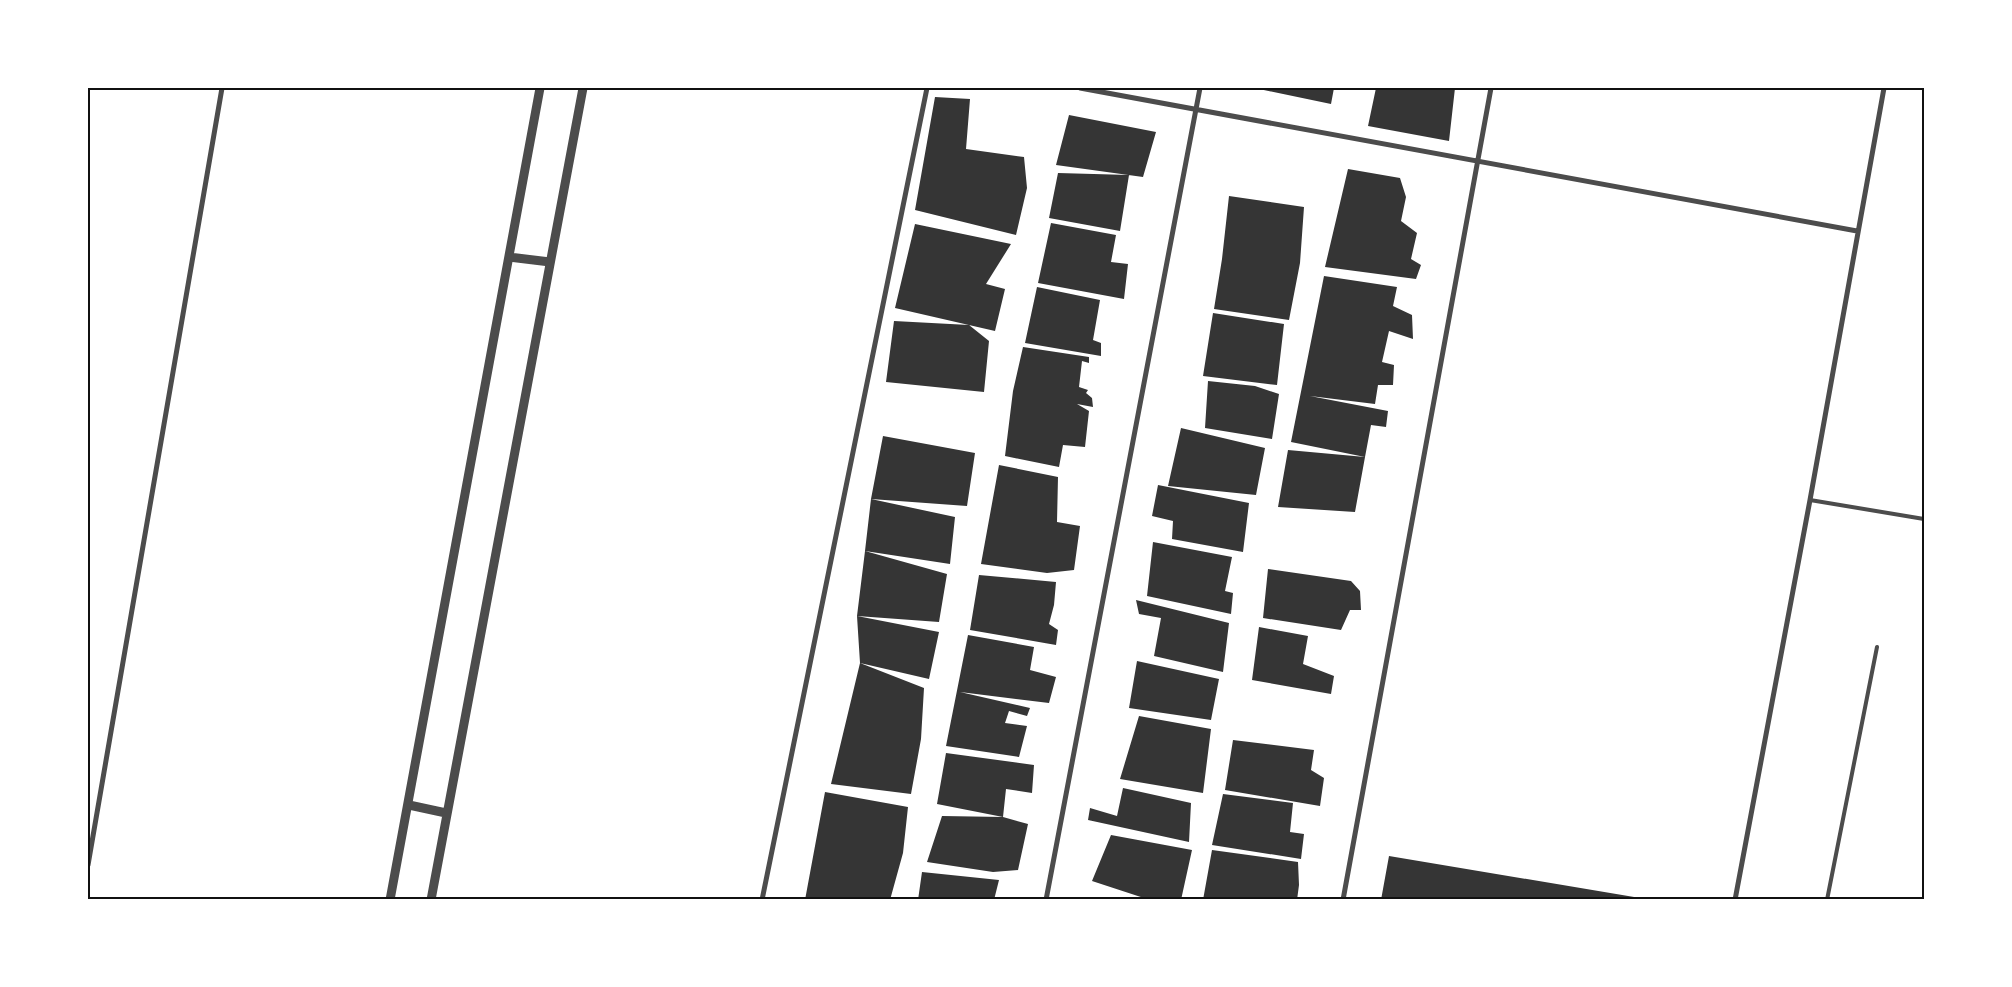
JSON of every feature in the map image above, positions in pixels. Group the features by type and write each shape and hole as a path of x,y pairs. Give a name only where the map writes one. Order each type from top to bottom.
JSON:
{"street":[{"path":"88,864 222,88"},
{"path":"390,900 540,88"},
{"path":"431,900 583,88"},
{"path":"762,900 927,88"},
{"path":"1080,88 1858,231"},
{"path":"1046,900 1200,88"},
{"path":"1343,900 1491,88"},
{"path":"1735,900 1810,500 1884,88"},
{"path":"509,257 550,262"},
{"path":"409,805 446,813"}],"lane":[{"path":"1810,500 1924,518"},
{"path":"1827,900 1877,647"}],"building":[{"path":"1260,88 1334,88 1331,104"},
{"path":"1376,88 1455,88 1449,141 1368,126"},
{"path":"935,97 970,99 966,149 1024,157 1027,188 1016,235 915,210"},
{"path":"1069,115 1156,132 1143,177 1056,165"},
{"path":"1348,169 1400,178 1406,197 1401,221 1417,233 1411,259 1421,265 1416,279 1325,267"},
{"path":"1058,173 1129,175 1120,231 1049,218"},
{"path":"1229,196 1304,207 1300,263 1289,320 1214,309"},
{"path":"1051,223 1116,235 1111,262 1128,264 1124,299 1038,283"},
{"path":"915,224 1011,244 986,284 1005,289 995,331 895,308"},
{"path":"1324,276 1397,287 1393,306 1412,315 1413,339 1389,331 1382,362 1394,365 1393,385 1378,385 1375,404 1310,396 1388,411 1386,427 1371,425 1365,457 1291,442"},
{"path":"1037,287 1100,300 1093,340 1101,343 1101,356 1025,343"},
{"path":"1213,313 1284,324 1277,385 1203,376"},
{"path":"894,321 969,325 989,341 984,392 886,382"},
{"path":"1023,347 1089,357 1089,363 1082,361 1079,387 1088,390 1086,393 1092,398 1093,407 1077,404 1089,411 1085,447 1063,445 1059,467 1005,456 1013,391"},
{"path":"1208,381 1255,386 1279,394 1272,439 1205,428"},
{"path":"1181,428 1265,448 1256,495 1168,486"},
{"path":"883,436 975,453 967,506 871,499"},
{"path":"1288,450 1365,457 1355,512 1278,507"},
{"path":"999,465 1058,477 1057,522 1080,526 1074,570 1047,573 981,564"},
{"path":"1158,485 1249,503 1243,552 1172,539 1173,521 1152,516"},
{"path":"871,499 955,517 950,564 865,551"},
{"path":"1153,542 1232,557 1225,591 1233,593 1231,614 1147,596"},
{"path":"865,551 947,574 939,622 857,616"},
{"path":"1268,569 1351,581 1360,591 1361,610 1350,610 1341,630 1263,618"},
{"path":"979,575 1056,582 1054,605 1049,624 1058,630 1056,645 970,630"},
{"path":"1136,600 1229,623 1223,672 1154,656 1161,618 1139,614"},
{"path":"857,616 939,632 929,679 860,663"},
{"path":"1259,627 1308,636 1303,664 1334,676 1331,694 1252,680"},
{"path":"968,635 1034,647 1030,670 1056,677 1049,703 960,692 1030,708 1027,716 1009,711 1005,723 1027,726 1019,757 946,746"},
{"path":"1137,661 1219,679 1211,720 1129,708"},
{"path":"860,663 924,688 921,739 911,794 831,784"},
{"path":"1139,716 1211,729 1203,793 1120,779"},
{"path":"1233,740 1314,750 1311,770 1324,778 1320,806 1225,790"},
{"path":"946,753 1034,765 1032,793 1006,789 1003,817 937,804"},
{"path":"1123,788 1191,803 1189,842 1088,820 1090,808 1117,816"},
{"path":"825,792 908,807 903,853 890,900 805,900"},
{"path":"1223,794 1293,803 1290,832 1304,834 1301,859 1212,845"},
{"path":"942,816 1003,817 1028,824 1018,870 993,872 927,862"},
{"path":"1111,835 1192,850 1181,900 1150,900 1092,881"},
{"path":"1212,850 1298,862 1299,885 1297,900 1203,900"},
{"path":"1389,856 1640,898 1640,900 1381,900"},
{"path":"922,872 999,880 994,900 918,900"}]}
